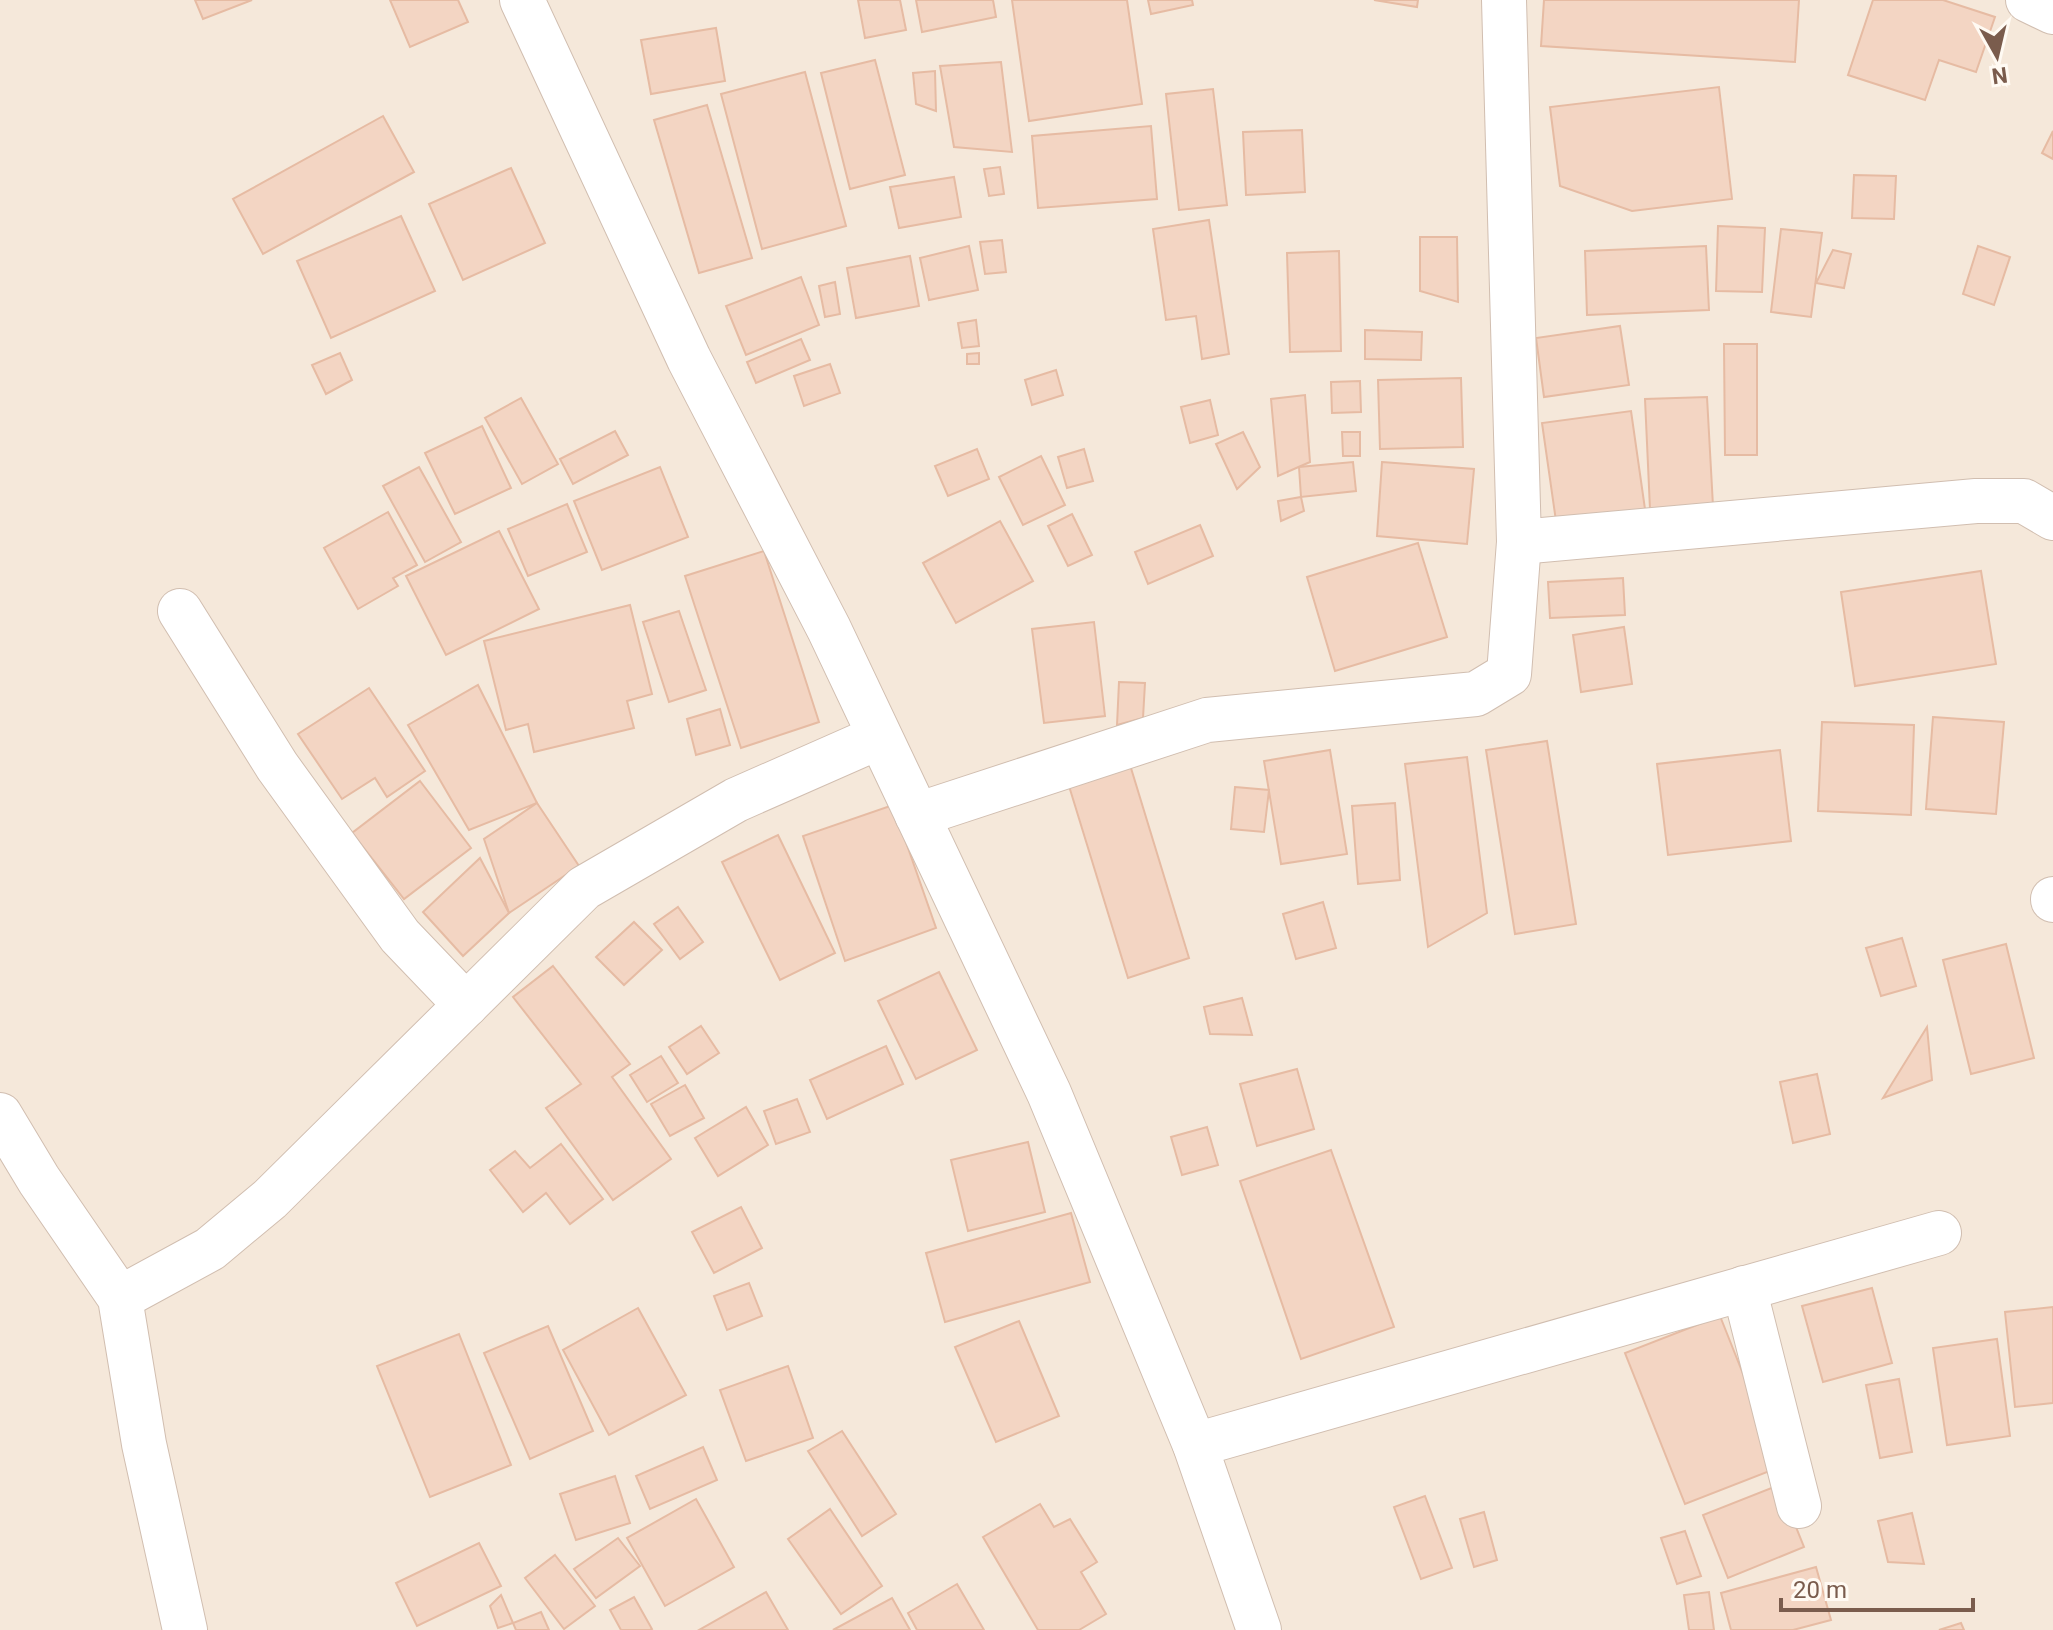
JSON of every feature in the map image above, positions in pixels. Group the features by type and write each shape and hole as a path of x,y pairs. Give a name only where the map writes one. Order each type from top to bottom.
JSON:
{"street":[{"path":"522,0 689,359 829,629 1049,1093 1195,1445 1259,1630"},
{"path":"917,815 1207,720 1476,694 1509,674 1519,542 1504,0"},
{"path":"2028,0 2053,12"},
{"path":"1519,542 1976,501 2024,501 2053,518"},
{"path":"180,611 277,766 391,924 466,1005"},
{"path":"120,1298 210,1249 270,1199 584,888 736,800 879,737"},
{"path":"0,1115 39,1180 120,1298 144,1444 185,1630"},
{"path":"1195,1445 1939,1233"},
{"path":"1744,1288 1799,1506"}],"shaded area":[{"path":"0,0 2053,0 2053,1630 0,1630"}],"building":[{"path":"195,0 252,0 203,19"},
{"path":"390,0 458,0 468,22 410,47"},
{"path":"858,0 900,0 906,30 865,38"},
{"path":"916,0 993,0 996,17 922,32"},
{"path":"1012,0 1127,0 1142,104 1029,121"},
{"path":"1148,0 1192,0 1193,5 1151,14"},
{"path":"1374,0 1418,0 1417,7"},
{"path":"1544,0 1799,0 1795,62 1541,46"},
{"path":"1873,0 1943,0 1995,17 1976,72 1939,60 1925,100 1848,75"},
{"path":"716,28 725,81 651,94 641,40"},
{"path":"875,60 905,175 850,189 821,73"},
{"path":"1001,62 1012,152 954,147 940,66"},
{"path":"935,71 936,111 916,104 913,73"},
{"path":"805,72 846,226 762,249 721,94"},
{"path":"1719,87 1732,199 1632,211 1560,186 1550,107"},
{"path":"1213,89 1227,205 1179,210 1166,94"},
{"path":"707,105 752,258 699,273 654,120"},
{"path":"383,116 414,172 263,254 233,199"},
{"path":"1151,126 1157,199 1038,208 1032,136"},
{"path":"1302,130 1305,192 1246,195 1243,132"},
{"path":"2053,131 2053,159 2042,153"},
{"path":"1000,167 1004,194 989,196 984,169"},
{"path":"511,168 545,243 463,280 429,204"},
{"path":"1854,175 1896,176 1894,219 1852,218"},
{"path":"954,177 961,217 899,228 890,187"},
{"path":"401,216 435,291 331,338 297,261"},
{"path":"1209,220 1229,354 1202,359 1196,316 1166,320 1153,229"},
{"path":"1718,226 1765,228 1762,292 1716,291"},
{"path":"1781,229 1822,233 1811,317 1771,312"},
{"path":"1420,237 1457,237 1458,302 1420,291"},
{"path":"1002,240 1006,272 985,274 980,242"},
{"path":"969,246 978,290 929,300 920,258"},
{"path":"1706,246 1709,310 1587,315 1585,251"},
{"path":"1978,246 2010,257 1994,305 1963,294"},
{"path":"1833,250 1851,254 1844,288 1816,283"},
{"path":"1339,251 1341,351 1290,352 1287,253"},
{"path":"910,256 919,306 856,318 847,268"},
{"path":"801,277 819,325 746,355 726,306"},
{"path":"835,282 840,314 825,317 819,286"},
{"path":"976,320 979,346 962,348 958,323"},
{"path":"1620,326 1629,385 1544,397 1536,338"},
{"path":"1365,330 1422,332 1421,360 1365,359"},
{"path":"801,339 810,360 756,383 747,362"},
{"path":"1724,344 1757,344 1757,455 1725,455"},
{"path":"340,353 352,380 326,394 312,365"},
{"path":"979,353 979,364 967,364 967,354"},
{"path":"830,364 840,393 804,406 794,376"},
{"path":"1056,370 1063,395 1032,405 1025,380"},
{"path":"1461,378 1463,447 1380,449 1378,380"},
{"path":"1360,381 1361,412 1332,413 1331,382"},
{"path":"1305,395 1310,462 1278,476 1271,399"},
{"path":"1707,397 1713,506 1650,509 1645,399"},
{"path":"521,398 558,464 522,484 485,418"},
{"path":"1210,400 1218,435 1190,443 1181,407"},
{"path":"1631,411 1646,516 1557,528 1542,423"},
{"path":"482,426 511,488 455,514 425,453"},
{"path":"615,431 628,455 573,484 560,459"},
{"path":"1243,432 1260,467 1237,489 1216,444"},
{"path":"1342,432 1360,432 1360,456 1343,456"},
{"path":"977,449 989,479 948,496 935,466"},
{"path":"1084,449 1093,481 1067,488 1058,457"},
{"path":"1041,456 1065,505 1023,525 999,477"},
{"path":"1353,462 1356,491 1301,497 1299,467"},
{"path":"1382,462 1474,469 1467,544 1377,536"},
{"path":"419,467 461,542 425,562 383,486"},
{"path":"660,467 688,537 602,570 574,501"},
{"path":"1301,497 1304,511 1281,521 1278,501"},
{"path":"567,504 587,552 528,576 508,529"},
{"path":"388,512 417,565 393,578 398,586 358,609 324,548"},
{"path":"1072,514 1092,555 1068,566 1048,526"},
{"path":"1000,521 1033,581 956,623 923,563"},
{"path":"1200,525 1213,556 1148,584 1135,552"},
{"path":"499,531 539,609 446,655 406,576"},
{"path":"1418,543 1447,637 1335,671 1307,577"},
{"path":"764,551 819,722 741,748 685,576"},
{"path":"1981,571 1996,664 1855,686 1841,592"},
{"path":"1623,578 1625,615 1550,618 1548,582"},
{"path":"630,605 652,694 627,701 634,728 534,752 528,724 506,730 484,641"},
{"path":"679,611 706,690 669,702 643,622"},
{"path":"1094,622 1105,716 1044,723 1032,629"},
{"path":"1624,627 1632,684 1581,692 1573,635"},
{"path":"1119,682 1145,683 1143,718 1117,725"},
{"path":"478,685 537,803 469,830 408,725"},
{"path":"369,688 425,771 387,797 375,778 342,799 298,734"},
{"path":"720,709 730,745 696,755 687,719"},
{"path":"1933,717 2004,722 1996,814 1926,809"},
{"path":"1822,722 1914,725 1911,815 1818,811"},
{"path":"1547,741 1576,924 1515,934 1486,750"},
{"path":"1330,750 1347,854 1281,864 1264,761"},
{"path":"1780,750 1791,841 1668,855 1657,764"},
{"path":"1127,755 1189,958 1128,978 1065,773"},
{"path":"1467,757 1487,913 1428,947 1405,764"},
{"path":"420,781 471,848 404,899 352,833"},
{"path":"1235,787 1269,790 1264,832 1231,829"},
{"path":"537,803 579,866 509,913 484,839"},
{"path":"1395,803 1400,880 1358,884 1352,806"},
{"path":"893,805 936,928 845,961 803,836"},
{"path":"778,835 835,953 780,980 722,862"},
{"path":"480,858 509,913 463,956 423,912"},
{"path":"1323,902 1336,948 1296,959 1283,914"},
{"path":"678,907 703,942 680,959 654,924"},
{"path":"634,922 662,950 624,985 596,957"},
{"path":"1902,938 1916,986 1881,996 1866,948"},
{"path":"2006,944 2034,1058 1971,1074 1943,960"},
{"path":"553,966 630,1064 612,1077 671,1159 613,1200 546,1108 581,1084 513,997"},
{"path":"939,972 977,1050 916,1079 878,1001"},
{"path":"1242,998 1252,1035 1210,1034 1204,1007"},
{"path":"701,1026 719,1053 687,1074 669,1047"},
{"path":"1927,1027 1932,1080 1883,1098"},
{"path":"886,1046 903,1084 827,1119 810,1080"},
{"path":"661,1056 678,1083 647,1102 630,1075"},
{"path":"1297,1069 1314,1129 1257,1146 1240,1084"},
{"path":"1817,1074 1830,1134 1793,1143 1780,1082"},
{"path":"685,1085 704,1118 670,1136 651,1104"},
{"path":"797,1099 810,1132 776,1144 764,1111"},
{"path":"746,1107 768,1145 718,1176 695,1138"},
{"path":"1207,1127 1218,1165 1182,1175 1171,1137"},
{"path":"1028,1142 1045,1212 968,1231 951,1160"},
{"path":"561,1144 603,1199 570,1224 546,1193 523,1212 490,1170 515,1151 530,1168"},
{"path":"1331,1150 1394,1327 1301,1359 1240,1181"},
{"path":"741,1207 762,1248 714,1273 692,1232"},
{"path":"1071,1213 1090,1282 945,1322 926,1253"},
{"path":"749,1283 762,1316 727,1330 714,1296"},
{"path":"1872,1288 1892,1363 1823,1382 1802,1306"},
{"path":"2053,1307 2053,1403 2015,1407 2005,1312"},
{"path":"638,1308 686,1395 609,1435 563,1350"},
{"path":"1720,1316 1780,1467 1685,1504 1625,1353"},
{"path":"1019,1321 1059,1416 996,1442 955,1347"},
{"path":"548,1326 593,1431 530,1459 484,1353"},
{"path":"459,1334 511,1465 430,1497 377,1366"},
{"path":"1997,1339 2010,1436 1947,1445 1933,1348"},
{"path":"788,1366 813,1438 746,1461 720,1390"},
{"path":"1899,1379 1912,1452 1880,1458 1866,1385"},
{"path":"842,1431 896,1514 862,1536 808,1451"},
{"path":"703,1447 717,1480 650,1509 636,1476"},
{"path":"615,1476 630,1523 576,1540 560,1494"},
{"path":"1779,1485 1804,1547 1728,1578 1703,1515"},
{"path":"1425,1496 1452,1568 1421,1579 1394,1507"},
{"path":"696,1499 734,1567 665,1606 627,1538"},
{"path":"1040,1504 1054,1527 1070,1519 1097,1562 1081,1572 1106,1614 1079,1630 1038,1630 983,1537"},
{"path":"830,1509 882,1586 841,1614 788,1539"},
{"path":"1484,1512 1497,1560 1474,1567 1460,1519"},
{"path":"1912,1513 1924,1564 1888,1562 1878,1521"},
{"path":"1685,1531 1701,1576 1677,1584 1661,1538"},
{"path":"618,1538 640,1566 596,1598 574,1569"},
{"path":"479,1543 501,1586 417,1626 396,1583"},
{"path":"555,1555 595,1606 564,1629 525,1578"},
{"path":"1816,1567 1831,1620 1793,1630 1731,1630 1721,1593"},
{"path":"957,1584 984,1630 917,1630 908,1613"},
{"path":"766,1592 788,1630 699,1630"},
{"path":"1709,1592 1714,1630 1689,1630 1684,1595"},
{"path":"501,1595 513,1623 498,1628 490,1606"},
{"path":"634,1597 652,1629 621,1630 610,1610"},
{"path":"892,1598 910,1630 833,1630"},
{"path":"541,1612 549,1630 516,1630 513,1623"},
{"path":"1961,1623 1964,1630 1939,1630"}]}
